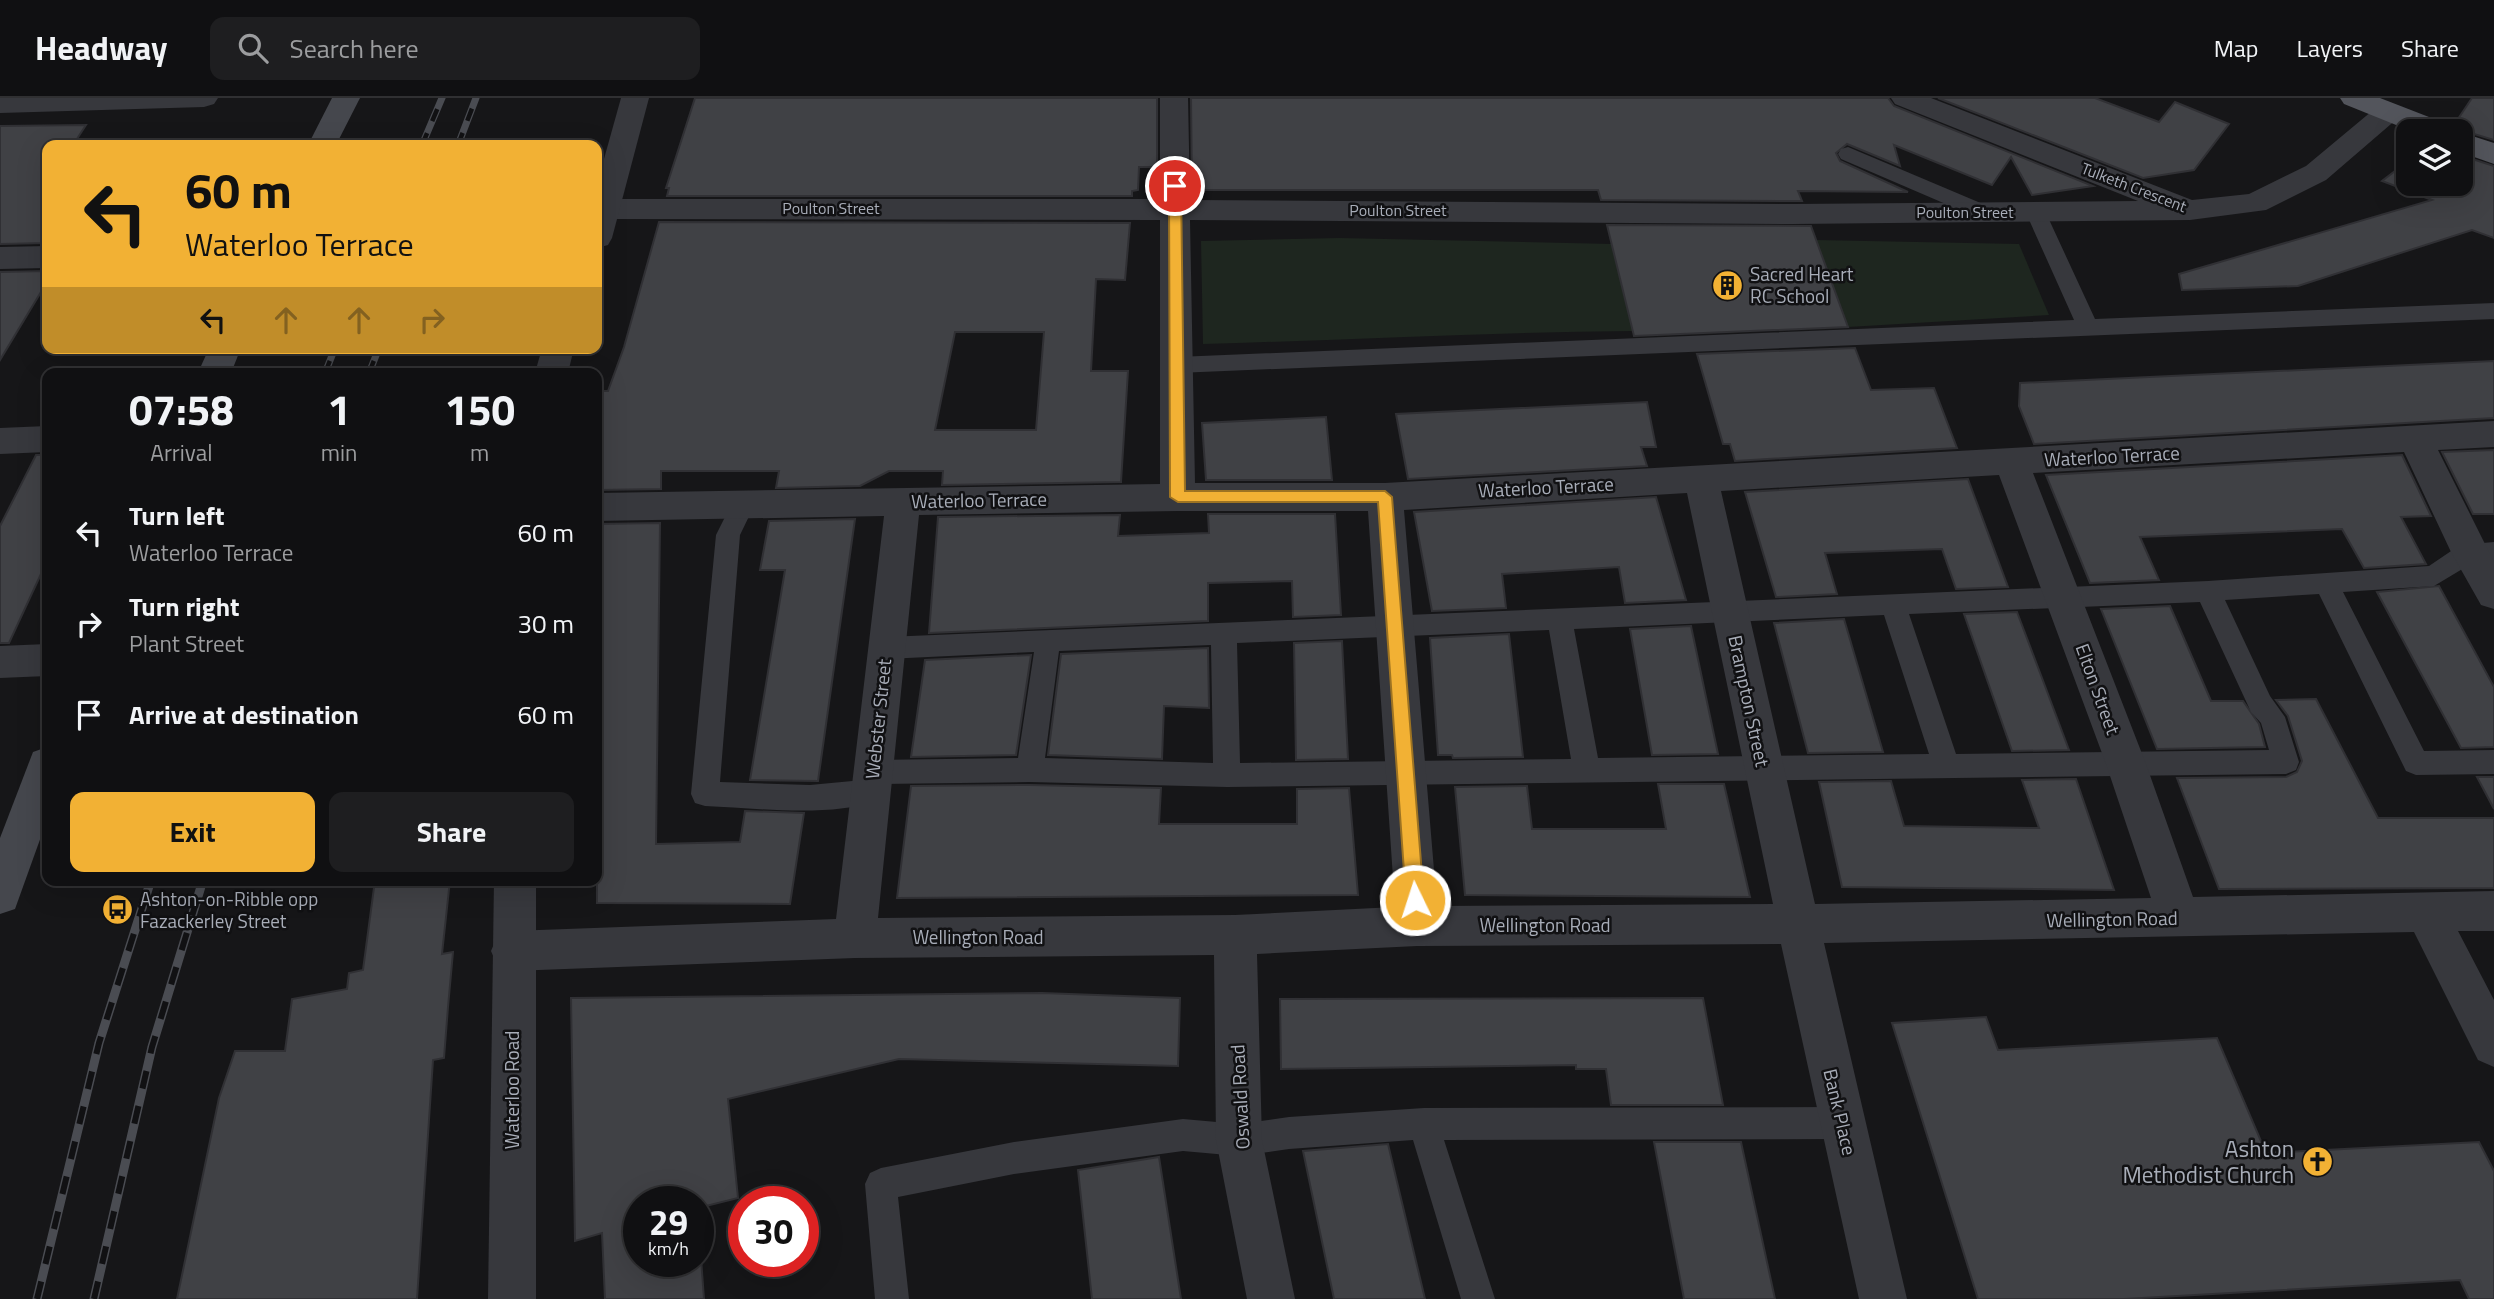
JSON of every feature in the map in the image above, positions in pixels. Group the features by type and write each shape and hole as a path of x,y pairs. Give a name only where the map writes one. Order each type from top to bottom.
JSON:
{"main road":[{"path":"325,140 346,98"},
{"path":"2354,98 2406,119"},
{"path":"2473,146 2494,154"},
{"path":"0,895 42,778"}],"street":[{"path":"0,104 204,98"},
{"path":"602,224 635,98"},
{"path":"1174,98 1178,497"},
{"name":"Tulketh Crescent","path":"1905,98 2190,210 2255,203 2316,173 2388,112"},
{"name":"Poulton Street","path":"607,209 1175,208 2036,213 2190,210"},
{"path":"0,258 42,257"},
{"name":"Waterloo Terrace","path":"602,507 1178,497 1385,497 2494,434"},
{"path":"2415,438 2482,552 2494,594"},
{"path":"0,441 42,439"},
{"name":"Elton Street","path":"2011,462 2126,764 2179,917"},
{"name":"Brampton Street","path":"1701,478 1798,925"},
{"path":"1385,497 1417,926"},
{"name":"Webster Street","path":"855,938 903,501"},
{"path":"0,662 42,660"},
{"name":"Waterloo Road","path":"512,1299 512,951 515,886"},
{"name":"Wellington Road","path":"512,951 855,938 1235,935 1417,926 1798,925 2494,911"},
{"path":"2426,912 2494,1045"},
{"name":"Bank Place","path":"1798,925 1883,1299"},
{"name":"Oswald Road","path":"1235,935 1239,1140 1271,1299"}],"lane":[{"path":"1848,154 1983,212"},
{"path":"2036,213 2087,325"},
{"path":"1177,365 2087,325 2494,311"},
{"path":"742,506 728,535 705,794 810,797 871,781 1030,769 1227,775 2286,762 2272,717 2260,704 2208,591"},
{"path":"886,648 2208,591 2434,576 2482,552"},
{"path":"2326,583 2416,763 2494,762"},
{"path":"1894,605 1946,766"},
{"path":"1560,619 1587,771"},
{"path":"1224,633 1227,775"},
{"path":"1030,769 1048,641"},
{"path":"892,1299 881,1184 1014,1158 1183,1135 1239,1140 1289,1133 1424,1124 1842,1123"},
{"path":"1424,1124 1478,1299"}],"shaded area":[{"path":"1339,238 1612,244 1633,331 1203,344 1201,241"},
{"path":"1816,240 2019,244 2049,315 1848,327"}],"building":[{"path":"695,98 1157,98 1157,167 1139,167 1138,190 1132,191 1132,196 667,196 669,188 666,188"},
{"path":"1191,98 1888,98 1894,106 2093,186 2032,195 2011,157 1992,185 1894,145 1900,166 1847,144 1836,153 1840,161 1908,192 1798,191 1802,201 1794,201 1601,200 1598,190 1192,190"},
{"path":"1938,98 2095,98 2159,122 2175,102 2229,124 2194,170 2143,178"},
{"path":"2472,98 2494,98 2494,140 2473,134 2473,119 2458,119"},
{"path":"86,125 76,140 42,140 42,243 0,244 0,126"},
{"path":"2473,159 2494,166 2494,238 2472,230 2298,286 2182,290 2179,274 2432,200 2421,196 2473,196"},
{"path":"2396,170 2396,186 2382,181"},
{"path":"659,222 1130,223 1125,280 1096,279 1091,371 1128,371 1121,482 942,485 943,471 889,471 860,486 776,488 779,471 661,471 661,489 602,490 602,400 603,391 608,391 624,347","holes":["955,332 1044,332 1036,430 935,430"]},
{"name":"Sacred Heart RC School","path":"1607,225 1811,226 1848,327 1634,336"},
{"path":"42,271 42,290 0,360 0,272"},
{"path":"1855,348 1871,390 1934,388 1957,448 1735,461 1730,444 1723,444 1697,354"},
{"path":"2494,361 2494,418 2034,444 2019,406 2020,383"},
{"path":"1647,402 1656,447 1641,447 1647,466 1408,479 1396,414"},
{"path":"1326,417 1332,480 1206,480 1202,423"},
{"path":"2494,450 2494,514 2473,514 2442,452"},
{"path":"36,455 42,455 42,572 9,643 0,643 0,526"},
{"path":"2402,455 2431,516 2401,517 2426,564 2364,568 2342,529 2140,537 2159,580 2090,583 2046,475"},
{"path":"1968,479 2008,587 1956,589 1942,549 1825,553 1837,594 1776,597 1745,492"},
{"path":"1656,497 1686,600 1625,603 1619,567 1502,574 1506,608 1432,611 1414,512"},
{"path":"1208,514 1335,514 1341,615 1293,617 1292,581 1208,583 1208,621 929,633 938,517 1120,515 1118,536 1209,533"},
{"path":"855,519 818,781 750,780 785,570 760,570 769,521"},
{"path":"660,523 656,844 740,842 745,811 804,813 790,904 597,903 597,886 602,886 602,524"},
{"path":"2439,586 2494,687 2494,747 2461,748 2377,592"},
{"path":"2170,606 2211,701 2243,701 2259,724 2265,747 2157,749 2101,609"},
{"path":"2017,612 2069,750 2012,751 1964,614"},
{"path":"1844,619 1883,752 1808,753 1774,623"},
{"path":"1691,626 1718,754 1652,755 1630,629"},
{"path":"1509,634 1523,757 1453,758 1452,755 1438,755 1430,638"},
{"path":"1342,641 1348,759 1296,760 1294,643"},
{"path":"1208,648 1209,708 1164,706 1162,759 1048,755 1061,654"},
{"path":"1031,655 1016,755 911,757 925,660"},
{"path":"2316,699 2378,818 2494,818 2494,888 2219,889 2177,778 2286,777 2297,772 2302,761 2288,716 2276,700"},
{"path":"2477,777 2494,777 2494,809"},
{"path":"2076,779 2114,890 1842,887 1819,782 1891,781 1904,826 2039,828 2022,780"},
{"path":"1658,784 1724,784 1750,897 1465,895 1455,787 1527,786 1532,829 1666,829"},
{"path":"911,786 1161,788 1159,824 1297,824 1297,789 1349,788 1358,895 897,898"},
{"path":"374,886 449,886 442,954 453,952 444,1058 433,1060 417,1299 177,1299 219,1098 235,1051 285,1051 292,999 347,989 349,973 363,970"},
{"path":"1042,993 1180,998 1178,1066 899,1059 728,1099 737,1186 728,1186 728,1200 714,1204 714,1186 623,1186 623,1277 702,1277 704,1299 605,1299 602,1233 575,1241 571,998"},
{"path":"1703,998 1723,1105 1611,1105 1606,1069 1576,1069 1576,1065 1281,1069 1280,999"},
{"name":"Ashton Methodist Church","path":"1986,1017 1998,1050 2217,1038 2266,1153 2479,1142 2494,1171 2494,1299 2469,1299 2460,1280 2124,1299 1978,1299 1892,1023"},
{"path":"1654,1142 1741,1142 1775,1299 1684,1299"},
{"path":"1388,1144 1425,1299 1334,1299 1303,1151"},
{"path":"1159,1157 1181,1299 1092,1299 1078,1170"}],"railway":[{"path":"424,140 442,98"},
{"path":"460,140 476,98"},
{"path":"327,368 333,354"},
{"path":"371,368 377,354"},
{"path":"37,1299 99,1043 149,886"},
{"path":"94,1299 152,1047 201,886"}],"place":[{"name":"Sacred Heart RC School","path":"1727,285"},
{"name":"Ashton-on-Ribble opp Fazackerley Street","path":"117,910"},
{"name":"Ashton Methodist Church","path":"2317,1162"}],"route":[{"path":"1175,186 1178,497 1385,497 1415,900"}]}
